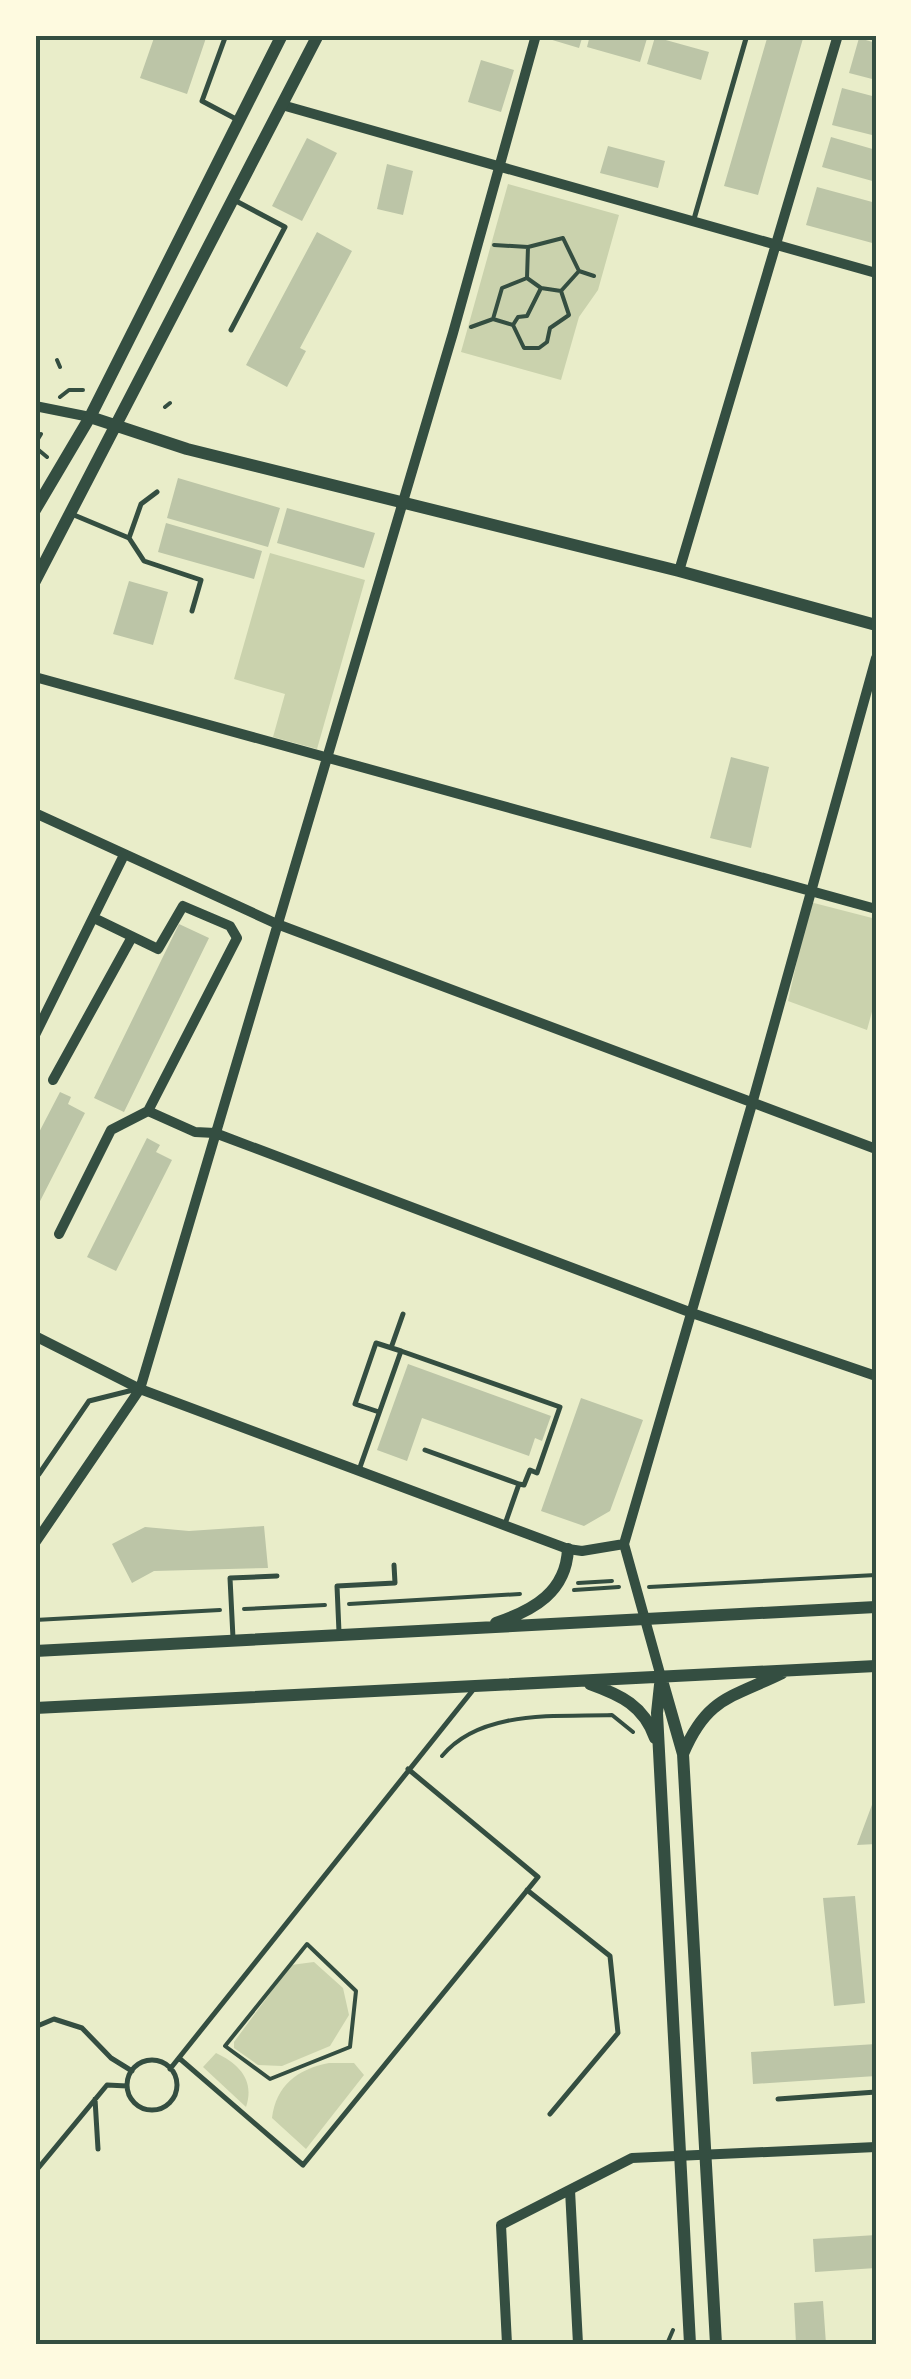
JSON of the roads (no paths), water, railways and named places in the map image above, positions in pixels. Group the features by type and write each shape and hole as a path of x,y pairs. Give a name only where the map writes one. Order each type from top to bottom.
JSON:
{"street":[{"path":"35,510 90,417 282,35"},
{"path":"35,581 318,35"},
{"path":"35,1543 140,1389 403,504 536,35"},
{"path":"678,571 838,35"},
{"path":"282,105 876,274"},
{"path":"35,406 90,417 187,449 678,571 876,625"},
{"path":"716,2344 683,1754 624,1544 876,658"},
{"path":"35,677 876,910"},
{"path":"35,814 277,924 876,1149"},
{"path":"35,1034 124,856"},
{"path":"59,1234 111,1130 148,1111 237,938 230,926 183,906 158,949 94,918"},
{"path":"53,1080 132,936"},
{"path":"148,1111 195,1132 215,1133 692,1313 876,1376"},
{"path":"35,1336 140,1389 568,1549 582,1551 624,1544"},
{"path":"481,1628 522,1614 552,1592 567,1570 568,1549"},
{"path":"35,1651 876,1607"},
{"path":"35,1708 876,1666"},
{"path":"683,1754 705,1713 723,1699 789,1670"},
{"path":"661,1678 657,1713 690,2344"},
{"path":"583,1682 618,1694 640,1709 660,1750"},
{"path":"507,2344 501,2225 632,2158 876,2147"},
{"path":"570,2190 578,2344"}],"lane":[{"path":"226,35 202,101 239,120"},
{"path":"693,222 748,35"},
{"path":"231,330 285,227 233,200"},
{"path":"129,538 141,504 158,492"},
{"path":"71,514 129,538 144,561 201,580 192,611"},
{"path":"392,1348 403,1314"},
{"path":"379,1412 355,1404 376,1343 560,1407 537,1473 530,1470 524,1485 425,1450"},
{"path":"358,1471 401,1351"},
{"path":"39,1474 89,1400 140,1389"},
{"path":"505,1524 519,1484"},
{"path":"340,1635 337,1586 395,1583 394,1565"},
{"path":"234,1641 230,1578 276,1576"},
{"path":"170,2068 475,1687"},
{"path":"179,2058 303,2165 538,1877 408,1769"},
{"path":"527,1890 610,1956 618,2033 550,2114"},
{"path":"35,2027 54,2019 82,2028 112,2058 132,2070"},
{"path":"142,2060 165,2062 170,2068 178,2081 172,2103 150,2112 130,2101 126,2078 142,2060"},
{"path":"35,2172 106,2085 128,2086"},
{"path":"778,2098 876,2092"},
{"path":"96,2099 98,2149"}]}
